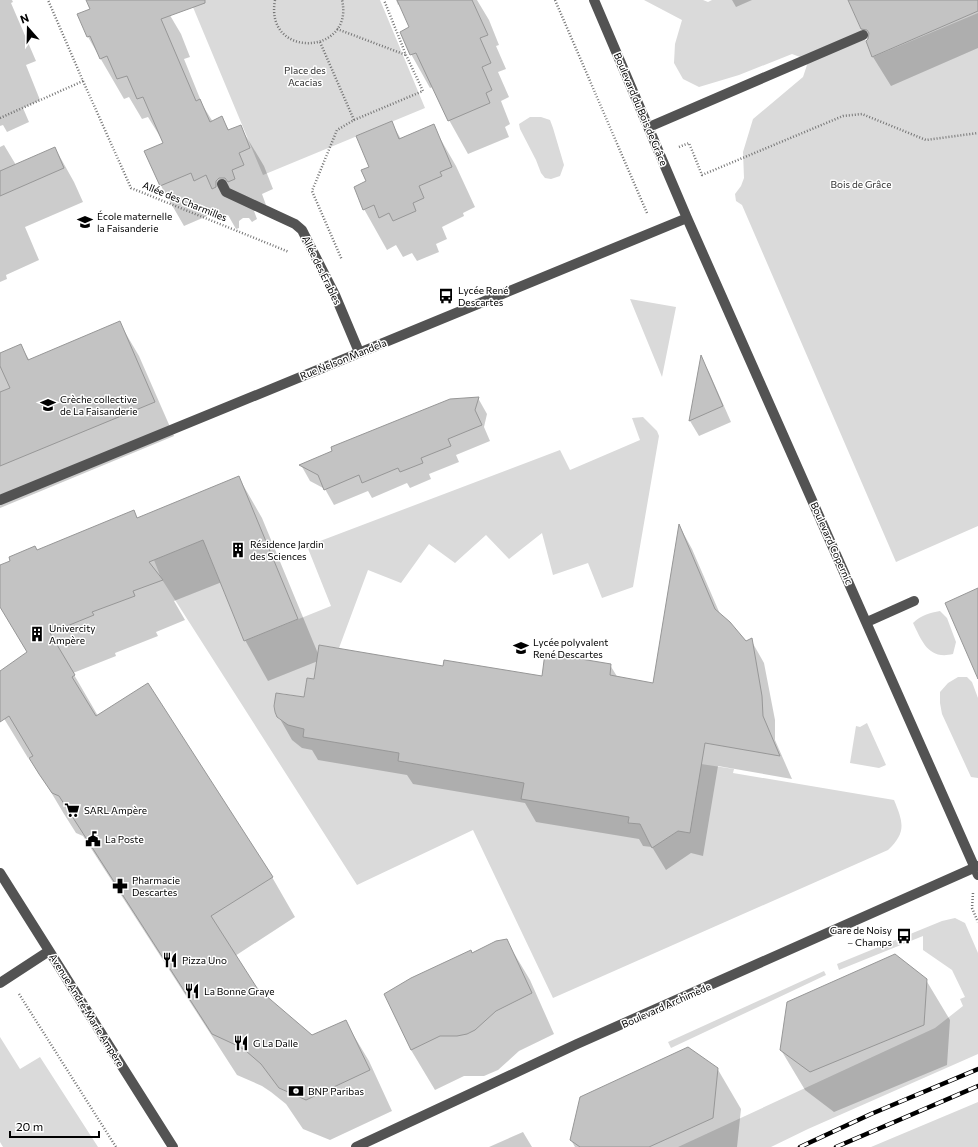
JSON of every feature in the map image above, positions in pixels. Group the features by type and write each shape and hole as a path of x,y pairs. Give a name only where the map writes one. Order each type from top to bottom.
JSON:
{"street":[{"name":"Boulevard du Bois de Grâce","path":"594,0 687,218"},
{"path":"649,127 863,35"},
{"name":"Allée des Érables","path":"222,184 226,192 298,226 302,230 335,295 359,352"},
{"name":"Rue Nelson Mandela","path":"0,500 687,218"},
{"name":"Boulevard Copernic","path":"687,218 977,870"},
{"path":"867,622 914,601"},
{"name":"Boulevard Archimède","path":"356,1147 584,1041 977,870"},
{"name":"Avenue André-Marie Ampère","path":"0,872 174,1147"},
{"path":"4,980 49,950"}],"path":[{"name":"Allée des Charmilles","path":"48,0 131,188 319,264"},
{"path":"275,0 275,20 280,30 288,38 298,42 310,44 327,39 337,29 342,19 342,0"},
{"path":"344,263 312,191 337,130 354,120 423,91 406,55 384,0"},
{"path":"555,0 656,232"},
{"path":"337,29 406,55"},
{"path":"320,42 354,120"},
{"path":"0,118 83,81"},
{"path":"660,154 688,143 702,175 843,116 862,114 926,140 978,133"},
{"path":"972,908 978,922"},
{"path":"4,980 116,1147"}],"green space":[{"name":"Place des Acacias","path":"190,0 380,0 425,108 263,175"},
{"name":"Bois de Grâce","path":"644,0 703,0 708,2 712,0 848,0 873,57 978,13 978,526 896,562 742,205 736,201 735,194 741,186 744,178 743,152 753,119 803,77 807,65 803,58 792,54 739,75 699,87 683,79 674,63 675,44 682,20"},
{"path":"530,117 541,117 550,120 564,165 560,176 551,179 545,178 541,173 519,124"},
{"path":"630,299 676,307 662,377"},
{"path":"643,417 657,431 659,436 633,587 602,598 588,563 553,575 542,533 509,559 486,535 455,563 429,544 401,583 368,570 339,648 319,645 314,679 307,678 304,697 280,693 276,698 274,705 276,716 289,725 304,729 303,737 399,753 398,761 495,778 633,795 628,823 640,824 652,848 678,831 701,764 734,769 733,773 894,800 900,815 902,826 898,838 888,850 553,998 473,830 357,885 161,578 154,560 203,540 244,641 331,606 307,546 560,450 570,470 640,440 632,418"},
{"path":"940,611 947,618 956,642 953,654 944,655 932,652 923,642 913,623 922,616"},
{"path":"958,677 967,677 972,682 978,698 978,778 971,777 942,714 940,692 948,683"},
{"path":"867,723 886,765 879,768 850,763 856,726 860,727"},
{"path":"955,918 965,923 978,953 978,1054 808,1129 771,1147 678,1147 935,1028 963,1006 960,999 965,997 952,970 923,950 923,936 839,970 837,964 942,921"},
{"path":"824,971 826,975 671,1048 668,1042"},
{"path":"0,1037 20,1069 40,1057 98,1147 3,1147 0,1142"},
{"path":"978,1102 978,1147 871,1147 971,1105"}],"building":[{"path":"86,0 205,0 205,3 161,19 196,101 200,99 210,122 222,116 228,130 241,125 250,148 239,153 244,165 232,170 235,179 228,182 225,178 219,178 216,181 216,187 212,189 206,175 194,181 191,173 160,186 144,151 163,143 143,97 137,99 127,76 117,79 107,56 100,59 90,36 87,37 77,14 90,9"},
{"path":"397,0 472,0 488,35 480,38 491,63 482,67 492,90 486,93 490,103 448,121 416,53 410,55 400,32 409,27"},
{"path":"848,0 978,0 978,11 872,57 866,41 869,33 867,30 861,29"},
{"path":"392,121 399,139 434,124 452,167 440,172 442,176 419,186 424,198 413,203 416,211 393,221 389,213 379,218 374,205 363,210 354,187 366,181 361,170 369,167 356,136"},
{"path":"55,147 64,168 0,196 0,171"},
{"path":"120,321 155,402 0,466 0,392 10,388 0,366 0,353 21,344 28,360"},
{"path":"701,355 723,406 689,421"},
{"path":"479,397 475,410 482,425 448,439 451,446 421,458 423,463 400,472 398,468 362,483 359,475 324,490 318,475 299,465 332,451 331,447 450,399"},
{"path":"239,476 298,619 244,641 203,540 149,562 163,580 133,591 135,596 92,612 94,615 50,633 75,675 72,677 96,716 148,683 273,877 211,916 257,988 312,1035 346,1020 370,1070 306,1100 279,1088 261,1064 246,1051 212,1034 59,796 52,793 39,774 29,758 33,756 9,716 0,722 0,671 27,652 0,607 0,565 10,561 9,557 35,546 37,550 134,510 137,518"},
{"path":"679,524 715,609 730,622 746,641 752,638 762,696 763,716 780,756 705,743 690,833 678,831 652,848 640,824 628,823 629,817 521,799 524,783 398,761 399,753 303,737 304,729 288,725 277,717 274,706 276,693 304,697 307,678 314,679 319,645 443,666 444,660 542,676 545,653 611,664 610,675 653,683"},
{"path":"978,588 978,679 945,603"},
{"path":"507,939 532,993 496,1011 475,1030 467,1034 457,1036 440,1036 411,1050 384,994 411,978 471,950 472,953 496,941"},
{"path":"895,954 927,979 924,1025 810,1072 780,1050 787,1002"},
{"path":"688,1047 718,1068 713,1118 649,1147 580,1147 570,1140 580,1097"}],"railway":[{"path":"800,1147 871,1114 978,1069"},
{"path":"836,1147 978,1086"}],"place":[{"name":"École maternelle la Faisanderie","path":"85,222"},
{"name":"Lycée René Descartes","path":"446,296"},
{"name":"Crèche collective de La Faisanderie","path":"48,405"},
{"name":"Résidence Jardin des Sciences","path":"238,550"},
{"name":"Univercity Ampère","path":"37,634"},
{"name":"Lycée polyvalent René Descartes","path":"521,648"},
{"name":"SARL Ampère","path":"72,810"},
{"name":"La Poste","path":"93,839"},
{"name":"Pharmacie Descartes","path":"120,886"},
{"name":"Gare de Noisy – Champs","path":"904,936"},
{"name":"Pizza Uno","path":"170,960"},
{"name":"La Bonne Graye","path":"192,991"},
{"name":"G La Dalle","path":"241,1043"},
{"name":"BNP Paribas","path":"296,1091"}]}
